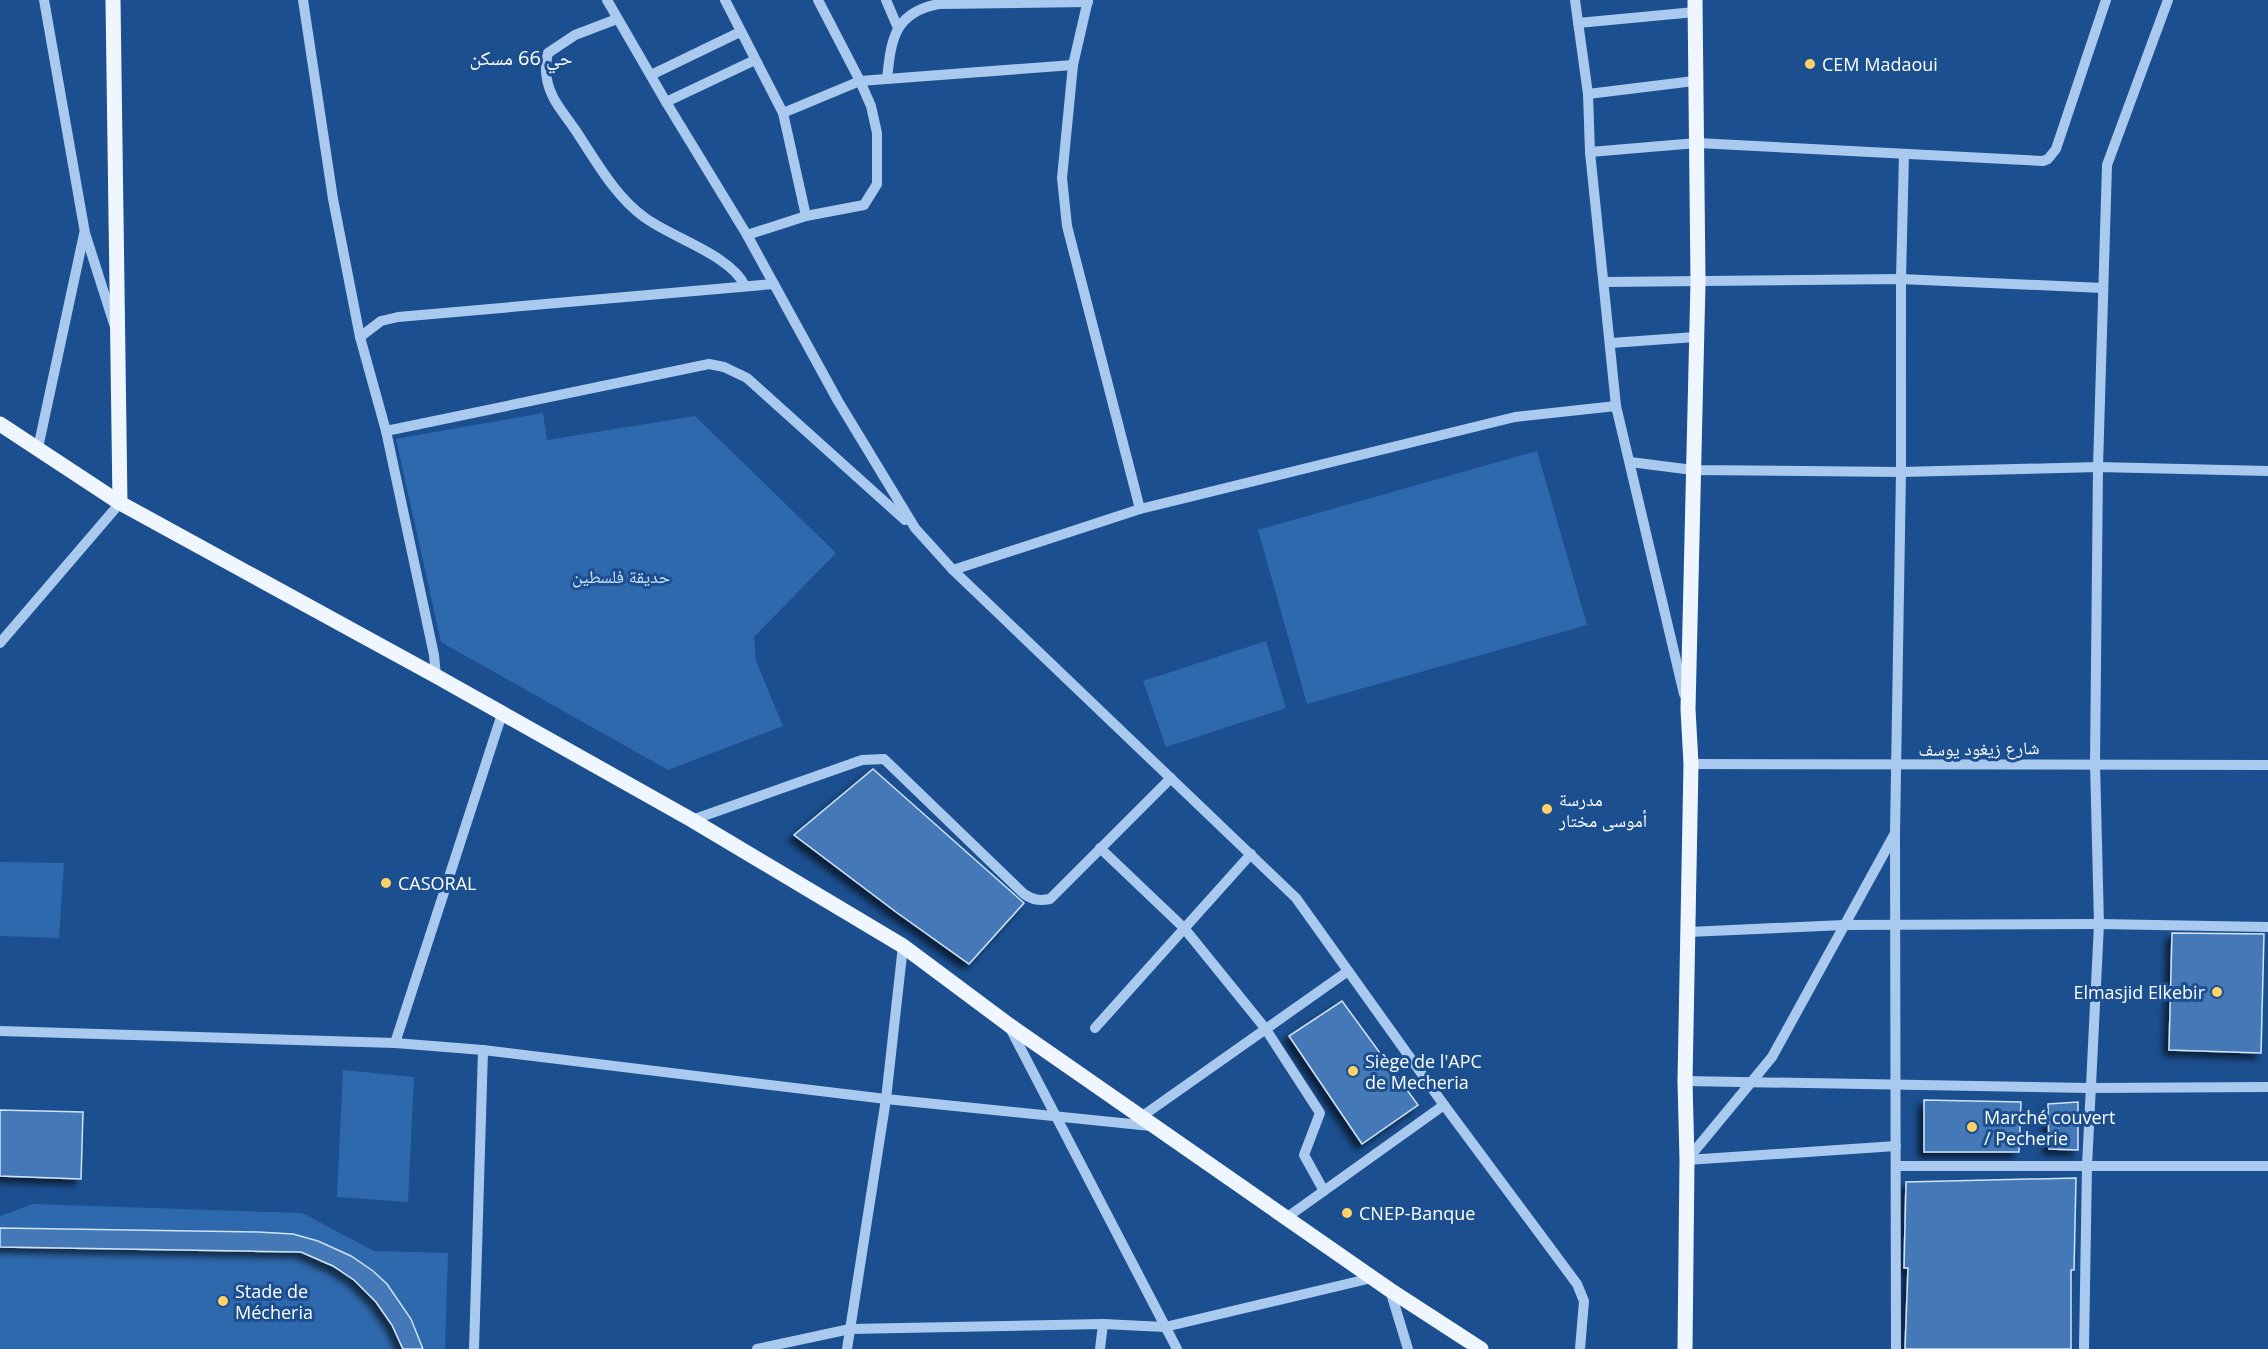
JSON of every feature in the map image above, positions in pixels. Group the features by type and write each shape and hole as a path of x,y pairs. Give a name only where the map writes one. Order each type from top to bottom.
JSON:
{"main road":[{"path":"113,0 120,503"},
{"path":"1685,1349 1687,1160 1685,1081 1691,764 1688,709 1698,282 1694,81 1695,6"},
{"path":"0,424 120,503 436,676 692,820 903,946 1009,1025 1372,1278 1481,1349"}],"street":[{"path":"44,0 85,233 118,336"},
{"path":"303,0 333,199 360,336 386,431 434,655 436,676"},
{"path":"607,0 747,235 838,401 915,528"},
{"path":"724,0 783,113 806,216"},
{"path":"747,235 806,216 864,205 875,191 877,133 871,106 818,0"},
{"path":"886,0 898,27"},
{"path":"1575,0 1588,94 1590,152 1616,406 1688,709"},
{"path":"1590,152 1697,144 2043,161 2048,159 2056,149 2106,0"},
{"path":"2084,1349 2087,1166 2099,924 2095,763 2098,467 2107,165 2168,0"},
{"path":"887,79 891,45 898,27 922,7 940,2 1088,1 1074,65 1062,178 1067,226 1140,509"},
{"path":"1578,23 1695,6"},
{"path":"617,19 575,35 548,53 544,66 552,96 603,172 625,200 642,216 660,228 730,266 740,276 745,286"},
{"path":"651,75 740,32"},
{"path":"666,102 755,60"},
{"path":"783,113 860,81 1074,65"},
{"path":"1588,94 1694,81"},
{"path":"1896,1349 1895,833 1901,472 1901,279 1905,154"},
{"path":"38,448 85,233"},
{"path":"1604,282 1901,279 2103,288"},
{"path":"360,336 381,321 398,317 774,284"},
{"path":"1611,343 1695,337"},
{"path":"386,431 709,364 724,367 747,378 915,528 953,570 1296,898 1444,1105 1577,1284 1584,1301 1580,1349"},
{"path":"953,570 1140,509 1515,417 1616,406"},
{"path":"1630,462 1693,470 1901,472 2098,467 2268,471"},
{"path":"0,643 120,503"},
{"path":"395,1043 502,714"},
{"path":"692,820 862,760 884,759 1032,899 1050,899 1171,778"},
{"name":"شارع زيغود يوسف","path":"1691,764 2268,765"},
{"path":"1687,1160 1772,1057 1895,833"},
{"path":"1100,848 1184,928 1265,1028 1320,1113 1304,1155 1324,1191"},
{"path":"1095,1028 1251,854"},
{"path":"1688,932 1844,925 2099,924 2268,927"},
{"path":"847,1349 886,1099 903,946"},
{"path":"1141,1116 1348,971"},
{"path":"1009,1025 1177,1349"},
{"path":"0,1031 395,1043 483,1050 886,1099 1057,1118 1155,1126"},
{"path":"474,1349 483,1050"},
{"path":"1685,1081 2090,1088 2268,1087"},
{"path":"1287,1218 1444,1105"},
{"path":"1687,1160 1896,1146"},
{"path":"1896,1166 2268,1166"},
{"path":"757,1349 850,1329 1103,1324 1166,1327 1372,1278"},
{"path":"1390,1290 1408,1349"},
{"path":"1100,1349 1103,1324"}],"green space":[{"name":"حديقة فلسطين","path":"543,413 547,440 695,416 836,553 754,637 756,661 783,726 668,770 441,642 396,439"},
{"path":"1537,451 1587,625 1307,704 1258,530"},
{"path":"1266,641 1286,708 1166,747 1143,681"},
{"path":"0,862 64,863 59,938 0,936"},
{"path":"343,1070 414,1077 408,1202 337,1197"},
{"name":"Stade de Mécheria","path":"33,1204 302,1213 374,1251 448,1253 445,1349 0,1349 0,1216"}],"building":[{"path":"873,769 1024,903 969,964 794,835"},
{"name":"Elmasjid Elkebir","path":"2172,933 2264,934 2261,1053 2169,1050"},
{"name":"Siège de l'APC de Mecheria","path":"1342,1001 1418,1105 1362,1144 1289,1036"},
{"name":"Marché couvert / Pecherie","path":"1924,1100 2021,1102 2019,1152 1924,1152"},
{"path":"2078,1102 2078,1150 2049,1149 2048,1104"},
{"path":"0,1110 83,1112 81,1179 0,1176"},
{"path":"2076,1178 2074,1270 2071,1270 2071,1349 1905,1349 1908,1268 1904,1268 1906,1182"},
{"path":"0,1228 258,1232 293,1234 318,1241 351,1256 387,1284 411,1319 423,1349 403,1349 392,1325 376,1302 354,1280 333,1266 301,1252 0,1247"}],"place":[{"name":"CEM Madaoui","path":"1810,64"},
{"name":"مدرسة أموسى مختار","path":"1547,809"},
{"name":"CASORAL","path":"386,883"},
{"name":"Elmasjid Elkebir","path":"2217,992"},
{"name":"Siège de l'APC de Mecheria","path":"1353,1071"},
{"name":"Marché couvert / Pecherie","path":"1972,1127"},
{"name":"CNEP-Banque","path":"1347,1213"},
{"name":"Stade de Mécheria","path":"223,1301"}],"district":[{"name":"حي 66 مسكن","path":"521,57"}]}
